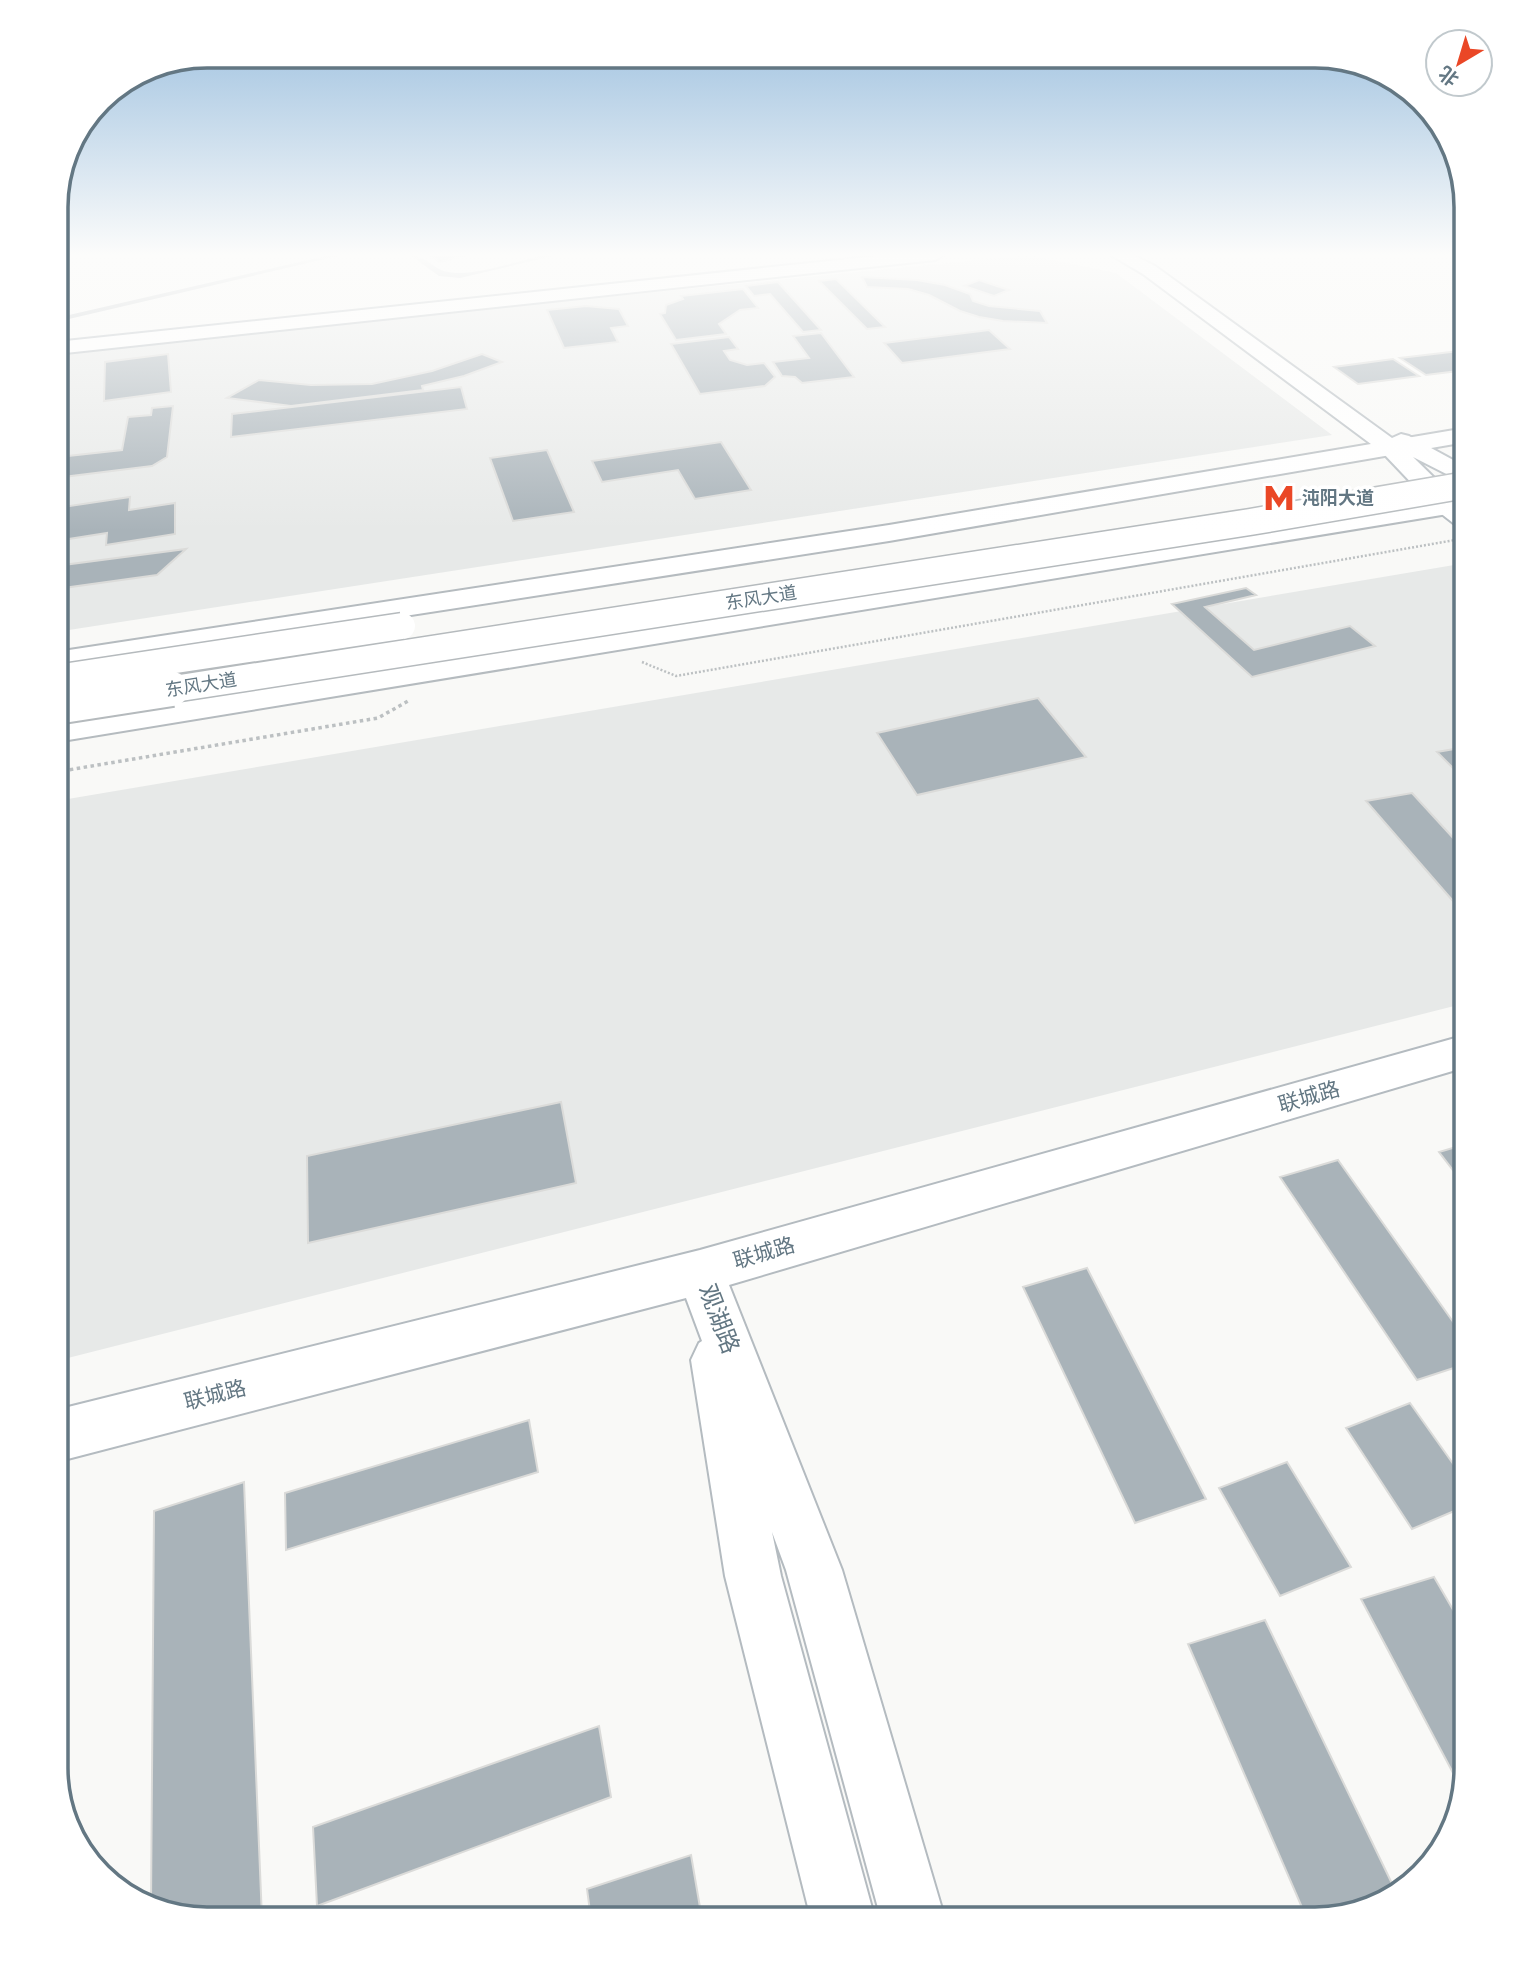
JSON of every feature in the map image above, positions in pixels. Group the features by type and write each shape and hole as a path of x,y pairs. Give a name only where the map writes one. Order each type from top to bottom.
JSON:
{"main road":[{"path":"1258,347 1398,446 1454,472"},
{"path":"1267,347 1398,446 1454,504"},
{"path":"69,659 889,533 1454,437"},
{"name":"东风大道","path":"69,676 1214,504 1454,465"},
{"name":"东风大道","path":"69,705 1237,524 1454,487"},
{"path":"69,730 1454,511"},
{"name":"联城路","path":"68,1433 701,1272 1454,1054"},
{"name":"观湖路","path":"701,1272 753,1576 840,1907"},
{"name":"观湖路","path":"701,1272 814,1570 910,1907"}],"path":[{"path":"639,660 676,676 1454,540"},
{"path":"69,770 378,718 413,698"}],"shaded area":[{"path":"125,347 1215,347 1332,435 69,630 69,354"},
{"path":"1454,565 1454,1006 68,1358 69,799"}],"building":[{"path":"673,347 737,347 738,349 724,351 730,360 747,365 764,363 775,377 765,386 700,394"},
{"path":"801,347 832,347 854,377 802,383 795,377 782,376 773,362 809,358"},
{"path":"888,347 1010,349 902,363"},
{"path":"1454,352 1454,372 1426,375 1400,358"},
{"path":"168,354 171,392 104,401 105,362"},
{"path":"482,354 502,362 464,376 422,386 423,390 291,406 227,398 259,380 311,385 372,384 432,371"},
{"path":"1393,359 1419,376 1358,384 1334,367"},
{"path":"461,387 467,409 231,437 232,414"},
{"path":"173,406 167,457 152,466 69,476 69,456 122,450 128,417 151,415 152,408"},
{"path":"721,442 751,490 695,499 678,470 602,482 592,461"},
{"path":"547,450 574,512 513,521 490,458"},
{"path":"130,497 129,510 175,503 175,534 106,545 107,533 69,539 69,506"},
{"path":"186,549 157,575 69,587 69,564"},
{"path":"1246,588 1256,595 1205,607 1254,650 1350,626 1375,646 1252,677 1172,604"},
{"path":"1038,698 1086,757 917,795 877,733"},
{"path":"1454,749 1454,769 1437,752"},
{"path":"1412,793 1454,839 1454,902 1366,801"},
{"path":"561,1102 576,1183 308,1243 307,1156"},
{"path":"1454,1148 1454,1171 1439,1152"},
{"path":"1338,1160 1454,1323 1454,1368 1417,1380 1280,1177"},
{"path":"1087,1268 1206,1499 1135,1523 1023,1287"},
{"path":"1410,1403 1454,1465 1454,1511 1412,1529 1346,1428"},
{"path":"529,1420 538,1472 286,1550 285,1493"},
{"path":"1287,1462 1351,1567 1280,1596 1219,1488"},
{"path":"244,1482 262,1907 189,1906 151,1895 154,1511"},
{"path":"1434,1577 1454,1611 1454,1774 1361,1599"},
{"path":"1265,1620 1392,1883 1351,1902 1333,1906 1302,1907 1188,1644"},
{"path":"599,1726 611,1797 317,1906 313,1827"},
{"path":"691,1855 700,1907 589,1907 587,1889"}],"place":[{"name":"沌阳大道","path":"1279,498"}]}
